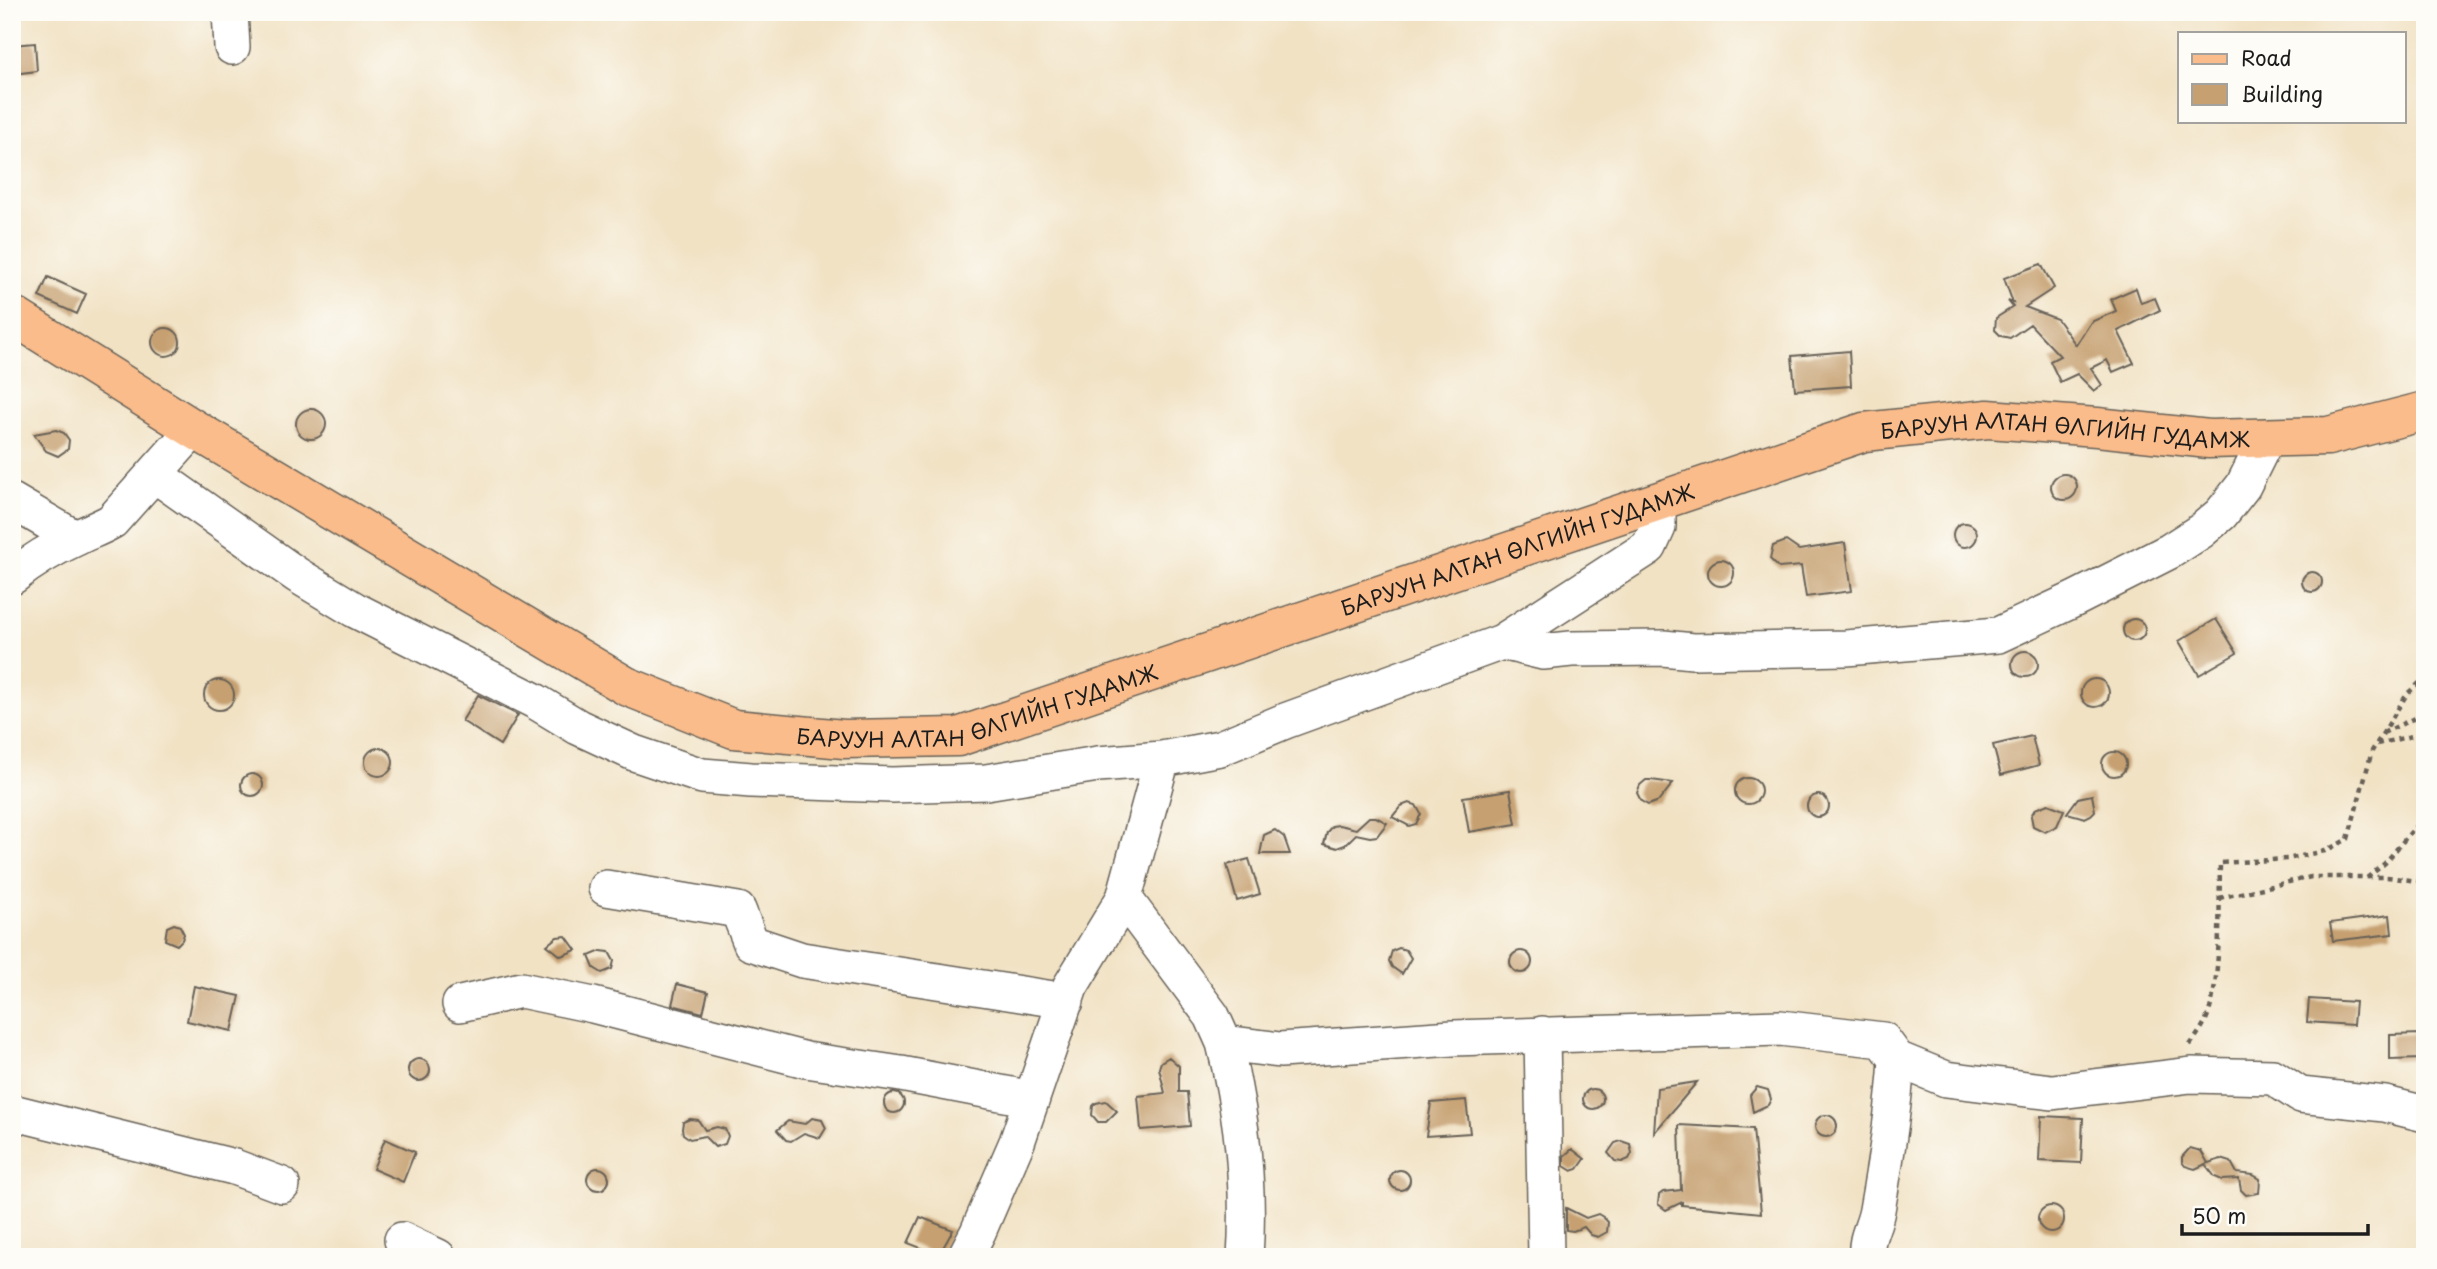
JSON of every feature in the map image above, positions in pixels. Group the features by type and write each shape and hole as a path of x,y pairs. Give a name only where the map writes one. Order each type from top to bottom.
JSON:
{"main road":[{"name":"БАРУУН АЛТАН ӨЛГИЙН ГУДАМЖ","path":"12,315 194,429 626,686 734,729 844,739 958,737 1864,432 1988,419 2209,439 2328,436 2425,411"}],"street":[{"path":"230,12 232,47"},
{"path":"12,577 45,548 96,530 112,521 194,429"},
{"path":"1502,642 1543,652 1663,648 1707,651 1846,649 1998,635 2170,551 2202,531 2221,514 2243,486 2267,438"},
{"path":"154,474 297,575 355,610 535,701 600,738 634,753 702,776 892,785 973,782 1220,748 1285,721 1502,642 1649,547 1658,527 1658,502"},
{"path":"12,501 45,548"},
{"path":"965,1257 1012,1153 1070,987 1124,898 1162,758"},
{"path":"607,888 738,910 751,943 802,960 1066,1001"},
{"path":"1124,898 1212,1016 1224,1043 1237,1096 1246,1156 1245,1257"},
{"path":"460,1004 521,990 593,1005 806,1060 901,1074 1032,1099"},
{"path":"1224,1043 1280,1050 1441,1038 1780,1028 1883,1040 1897,1059 1946,1079 2052,1092 2191,1075 2273,1077 2300,1095 2385,1104 2425,1114"},
{"path":"1542,1034 1546,1257"},
{"path":"1867,1257 1866,1243 1877,1216 1894,1109 1897,1059"},
{"path":"12,1112 234,1167 282,1185"},
{"path":"402,1240 438,1257"}],"path":[{"path":"2157,1080 2186,1050 2206,1021 2214,990 2220,863 2287,859 2325,851 2348,839 2372,751 2407,694 2425,678"},
{"path":"2383,734 2425,713"},
{"path":"2376,745 2425,733"},
{"path":"2367,878 2385,863 2425,816"},
{"path":"2219,898 2311,877 2417,879 2425,882"}],"building":[{"path":"35,43 37,71 12,74 12,45"},
{"path":"2041,264 2054,288 2025,307 2057,319 2076,345 2091,322 2116,311 2111,299 2136,288 2141,303 2155,298 2160,310 2118,331 2134,363 2113,372 2107,360 2091,368 2102,385 2094,391 2077,374 2060,382 2050,361 2060,356 2030,324 2010,338 2001,336 1995,330 1996,318 2013,307 2008,301 2013,303 2004,278"},
{"path":"48,277 86,294 77,314 39,297"},
{"path":"166,328 176,332 180,342 176,352 166,356 156,352 152,342 156,332"},
{"path":"1849,351 1851,386 1795,390 1792,356"},
{"path":"311,409 322,413 326,424 322,435 311,439 300,435 296,424 300,413"},
{"path":"56,430 64,433 69,440 68,449 58,456 46,451 34,434"},
{"path":"2064,474 2073,478 2077,487 2073,496 2064,500 2055,496 2051,487 2055,478"},
{"path":"1965,523 1973,527 1977,535 1973,543 1965,547 1957,543 1953,535 1957,527"},
{"path":"1786,541 1799,550 1845,543 1852,591 1806,597 1801,566 1779,568 1770,559 1773,546"},
{"path":"1721,560 1730,564 1734,573 1730,582 1721,586 1712,582 1708,573 1712,564"},
{"path":"2308,572 2316,572 2322,582 2316,592 2308,592 2302,586 2302,578"},
{"path":"2134,619 2142,622 2145,630 2142,638 2134,641 2126,638 2123,630 2126,622"},
{"path":"2216,619 2237,653 2199,675 2179,641"},
{"path":"2025,651 2034,655 2038,664 2034,673 2025,677 2016,673 2012,664 2016,655"},
{"path":"2095,679 2105,683 2109,693 2105,703 2095,707 2085,703 2081,693 2085,683"},
{"path":"219,680 230,684 234,695 230,706 219,710 208,706 204,695 208,684"},
{"path":"478,695 518,715 500,745 462,721"},
{"path":"2032,736 2039,765 2001,775 1993,745"},
{"path":"379,748 389,752 393,762 389,772 379,776 369,772 365,762 369,752"},
{"path":"2114,752 2125,759 2126,764 2119,775 2114,776 2103,769 2102,764 2109,753"},
{"path":"252,774 260,777 263,785 260,793 252,796 244,793 241,785 244,777"},
{"path":"1748,778 1757,782 1761,791 1757,800 1748,804 1739,800 1735,791 1739,782"},
{"path":"1646,780 1673,783 1659,801 1648,805 1641,801 1637,793"},
{"path":"1510,790 1516,824 1469,832 1463,797"},
{"path":"1818,795 1826,798 1829,806 1826,814 1818,817 1810,814 1807,806 1810,798"},
{"path":"2092,795 2095,811 2091,815 2085,818 2067,813 2078,798"},
{"path":"1409,803 1416,805 1421,814 1416,824 1409,826 1392,817 1401,806"},
{"path":"2048,804 2064,810 2057,826 2045,832 2033,826 2031,816 2035,809"},
{"path":"1369,817 1376,817 1387,823 1377,836 1356,834 1345,845 1337,848 1324,844 1327,832 1332,826 1356,829"},
{"path":"1275,830 1284,837 1290,854 1260,854 1264,835"},
{"path":"1249,859 1260,894 1237,901 1227,865"},
{"path":"2390,915 2392,934 2333,941 2330,923"},
{"path":"174,924 180,926 184,934 177,945 165,940 167,927"},
{"path":"566,936 576,950 561,956 547,945 557,937"},
{"path":"1399,948 1406,950 1411,958 1402,974 1392,967 1389,961 1392,951"},
{"path":"601,951 609,952 614,961 612,969 602,973 594,968 589,956"},
{"path":"1521,951 1529,954 1532,962 1529,970 1521,973 1513,970 1510,962 1513,954"},
{"path":"677,984 708,992 703,1013 672,1005"},
{"path":"194,986 240,996 232,1031 187,1021"},
{"path":"2309,999 2355,1002 2353,1025 2307,1022"},
{"path":"2421,1034 2422,1059 2390,1060 2390,1035"},
{"path":"1169,1057 1179,1066 1179,1092 1187,1092 1190,1126 1141,1130 1138,1096 1165,1093 1159,1068 1161,1062"},
{"path":"419,1059 427,1062 430,1070 427,1078 419,1081 411,1078 408,1070 411,1062"},
{"path":"1697,1082 1654,1133 1657,1088"},
{"path":"1757,1087 1768,1090 1771,1099 1768,1105 1753,1112 1750,1095"},
{"path":"1593,1089 1600,1092 1603,1099 1600,1106 1593,1109 1586,1106 1583,1099 1586,1092"},
{"path":"894,1093 901,1096 904,1103 901,1110 894,1113 887,1110 884,1103 887,1096"},
{"path":"1466,1100 1470,1133 1426,1136 1431,1103"},
{"path":"1106,1101 1117,1111 1106,1122 1098,1122 1092,1115 1093,1106"},
{"path":"1826,1115 1834,1118 1837,1126 1834,1134 1826,1137 1818,1134 1815,1126 1818,1118"},
{"path":"2041,1116 2083,1118 2081,1163 2039,1161"},
{"path":"812,1118 822,1120 826,1128 820,1138 804,1133 791,1141 786,1140 777,1130 788,1121 805,1124"},
{"path":"698,1120 705,1130 717,1127 725,1129 728,1136 725,1144 715,1147 704,1136 690,1139 683,1134 683,1122"},
{"path":"1679,1125 1753,1129 1761,1213 1682,1205 1682,1202 1666,1210 1658,1204 1659,1195 1663,1192 1681,1190"},
{"path":"385,1139 415,1152 403,1182 373,1169"},
{"path":"1621,1141 1630,1144 1632,1153 1629,1159 1622,1162 1615,1161 1608,1153 1615,1143"},
{"path":"2190,1148 2201,1151 2208,1163 2195,1169 2185,1166 2182,1157"},
{"path":"1572,1149 1585,1159 1578,1169 1572,1171 1564,1166 1564,1156"},
{"path":"2221,1159 2231,1162 2237,1173 2253,1175 2260,1179 2259,1193 2246,1195 2241,1190 2239,1179 2222,1180 2215,1177 2205,1164"},
{"path":"598,1168 606,1171 609,1179 606,1187 598,1190 590,1187 587,1179 590,1171"},
{"path":"1400,1170 1407,1173 1410,1180 1407,1187 1400,1190 1393,1187 1390,1180 1393,1173"},
{"path":"2051,1206 2060,1210 2064,1219 2060,1228 2051,1232 2042,1228 2038,1219 2042,1210"},
{"path":"1566,1208 1586,1218 1598,1214 1608,1222 1607,1232 1598,1237 1591,1235 1584,1227 1573,1231 1566,1230"},
{"path":"920,1217 953,1230 939,1255 908,1243"}]}
